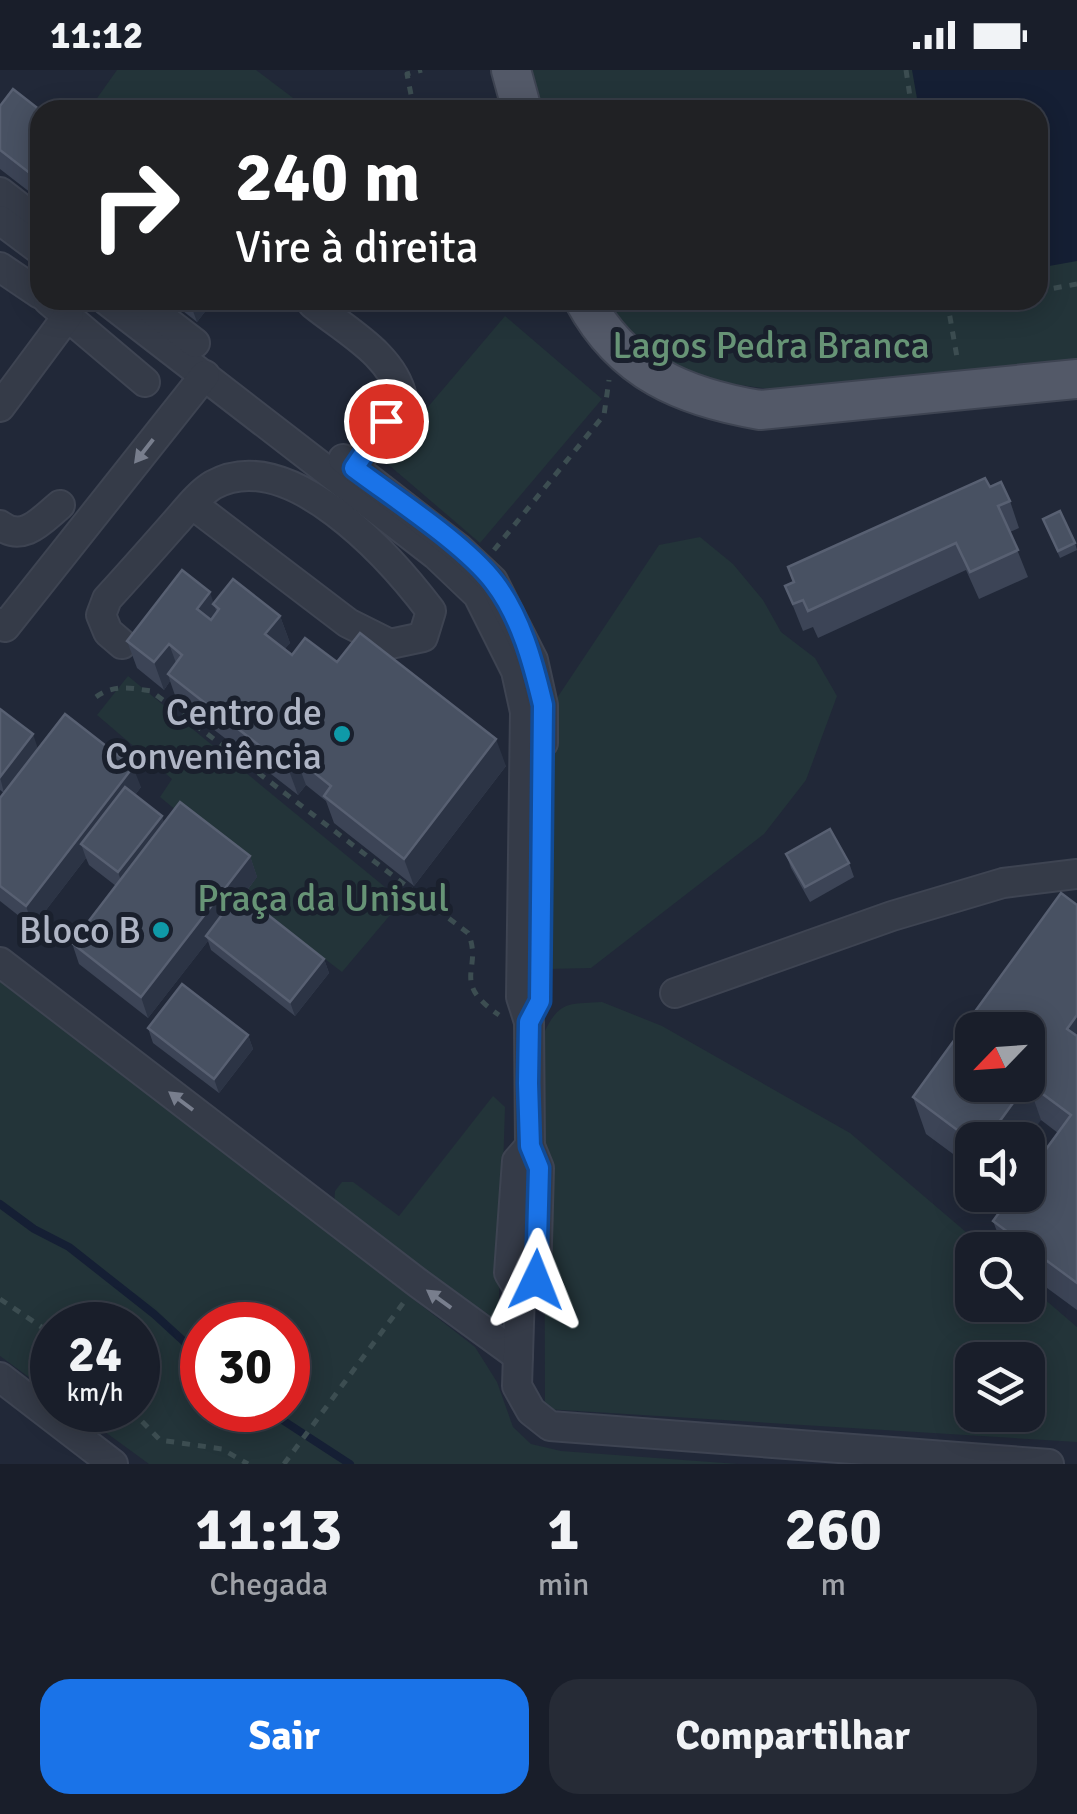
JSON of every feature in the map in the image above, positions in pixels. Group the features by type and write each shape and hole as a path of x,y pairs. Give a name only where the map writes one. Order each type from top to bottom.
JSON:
{"main road":[{"path":"512,70 520,100"},
{"path":"591,310 623,352 664,383 710,402 760,410 1077,380"}],"street":[{"path":"0,192 30,216"},
{"path":"0,220 30,242"},
{"path":"0,266 30,287"},
{"path":"0,408 56,310"},
{"path":"61,310 144,382"},
{"path":"119,310 436,555 478,595 516,671 525,712 522,998 529,1022 530,1146 539,1168 536,1280 520,1291 517,1386 531,1410 550,1426 1049,1464"},
{"path":"151,310 354,468 403,574 431,611 423,636 390,644 348,623 192,504"},
{"path":"321,310 382,359 398,380 402,397 354,468"},
{"path":"0,623 5,627 205,375"},
{"path":"122,644 108,632 101,616 107,599 212,485 248,475 371,508 479,568 494,581 533,660 543,705 540,1001 529,1022"},
{"path":"0,525 9,532 27,532 60,505"},
{"path":"675,993 892,916 1002,883 1077,874"},
{"path":"0,962 518,1356"},
{"path":"4,1390 113,1464"}],"path":[{"path":"412,100 407,74 422,70"},
{"path":"906,70 910,100"},
{"path":"1048,289 1077,284"},
{"path":"949,310 964,390"},
{"path":"479,568 604,415 611,337"},
{"path":"96,697 108,689 122,687 151,691 468,933 472,944 470,983 493,1011"},
{"path":"285,1463 418,1283"},
{"path":"0,1299 30,1319"},
{"path":"152,1432 160,1440 222,1449 248,1464"}],"green space":[{"path":"117,70 256,70 296,100 96,100"},
{"name":"Lagos Pedra Branca","path":"527,70 1077,70 1077,364 770,389 715,380 674,365 638,340 609,310 1048,310 1048,100 535,100"},
{"path":"505,316 602,399 480,543 383,460"},
{"path":"700,537 733,564 763,600 781,632 815,658 837,696 806,780 764,834 591,968 548,969 551,707 659,545"},
{"name":"Praça da Unisul","path":"128,676 402,901 342,972 242,896 257,877 160,797 172,779 97,715"},
{"path":"0,978 475,1347 497,1382 513,1427 531,1444 561,1451 738,1464 149,1464 105,1432 160,1432 160,1302 30,1302 30,1378 0,1356"},
{"path":"602,1002 662,1026 850,1133 966,1232 955,1232 955,1322 1045,1322 1045,1300 1077,1327 1077,1442 545,1409 544,1033 560,1010 573,1004"},
{"path":"493,1096 505,1107 498,1327 334,1206 335,1191 342,1182 353,1182 399,1216"}],"water":[{"path":"912,70 1077,70 1077,261 1048,266 1048,100 917,100"}],"building":[{"path":"13,89 30,102 30,173 0,150 0,106"},
{"path":"985,478 990,487 1001,482 1010,501 998,506 1018,550 970,572 956,543 808,611 803,600 793,604 785,586 794,582 788,567"},
{"path":"1060,511 1075,543 1058,551 1043,519"},
{"name":"Centro de Conveniência","path":"182,570 210,592 197,609 211,620 219,609 213,604 233,579 280,616 265,634 292,655 305,638 337,662 360,633 496,739 404,859 324,796 331,786 296,758 288,768 168,674 182,655 169,644 154,662 127,641"},
{"path":"0,709 33,734 0,777"},
{"path":"65,714 133,767 26,906 0,886 0,798"},
{"path":"125,787 162,816 118,872 81,844"},
{"name":"Bloco B","path":"180,802 250,856 141,997 72,943"},
{"path":"830,829 849,863 805,887 786,854"},
{"path":"239,892 324,959 290,1002 206,936"},
{"path":"1061,893 1077,905 1077,1015 1067,1029 1077,1036 1077,1283 1045,1259 1045,1232 1008,1232 993,1221 1000,1212 1045,1212 1045,1151 1071,1115 1045,1096 1045,1012 975,1012"},
{"path":"182,984 248,1035 214,1079 148,1028"},
{"path":"955,1039 955,1102 1014,1102 999,1122 955,1122 955,1128 913,1097"}],"waterway":[{"path":"0,1204 34,1229 69,1247 180,1338"},
{"path":"301,1432 350,1464"}],"place":[{"name":"Centro de Conveniência","path":"342,734"},
{"name":"Bloco B","path":"161,930"}],"route":[{"path":"386,421 354,468 494,581 533,660 543,705 540,1001 529,1022 528,1083 530,1146 539,1168 536,1280"}]}
